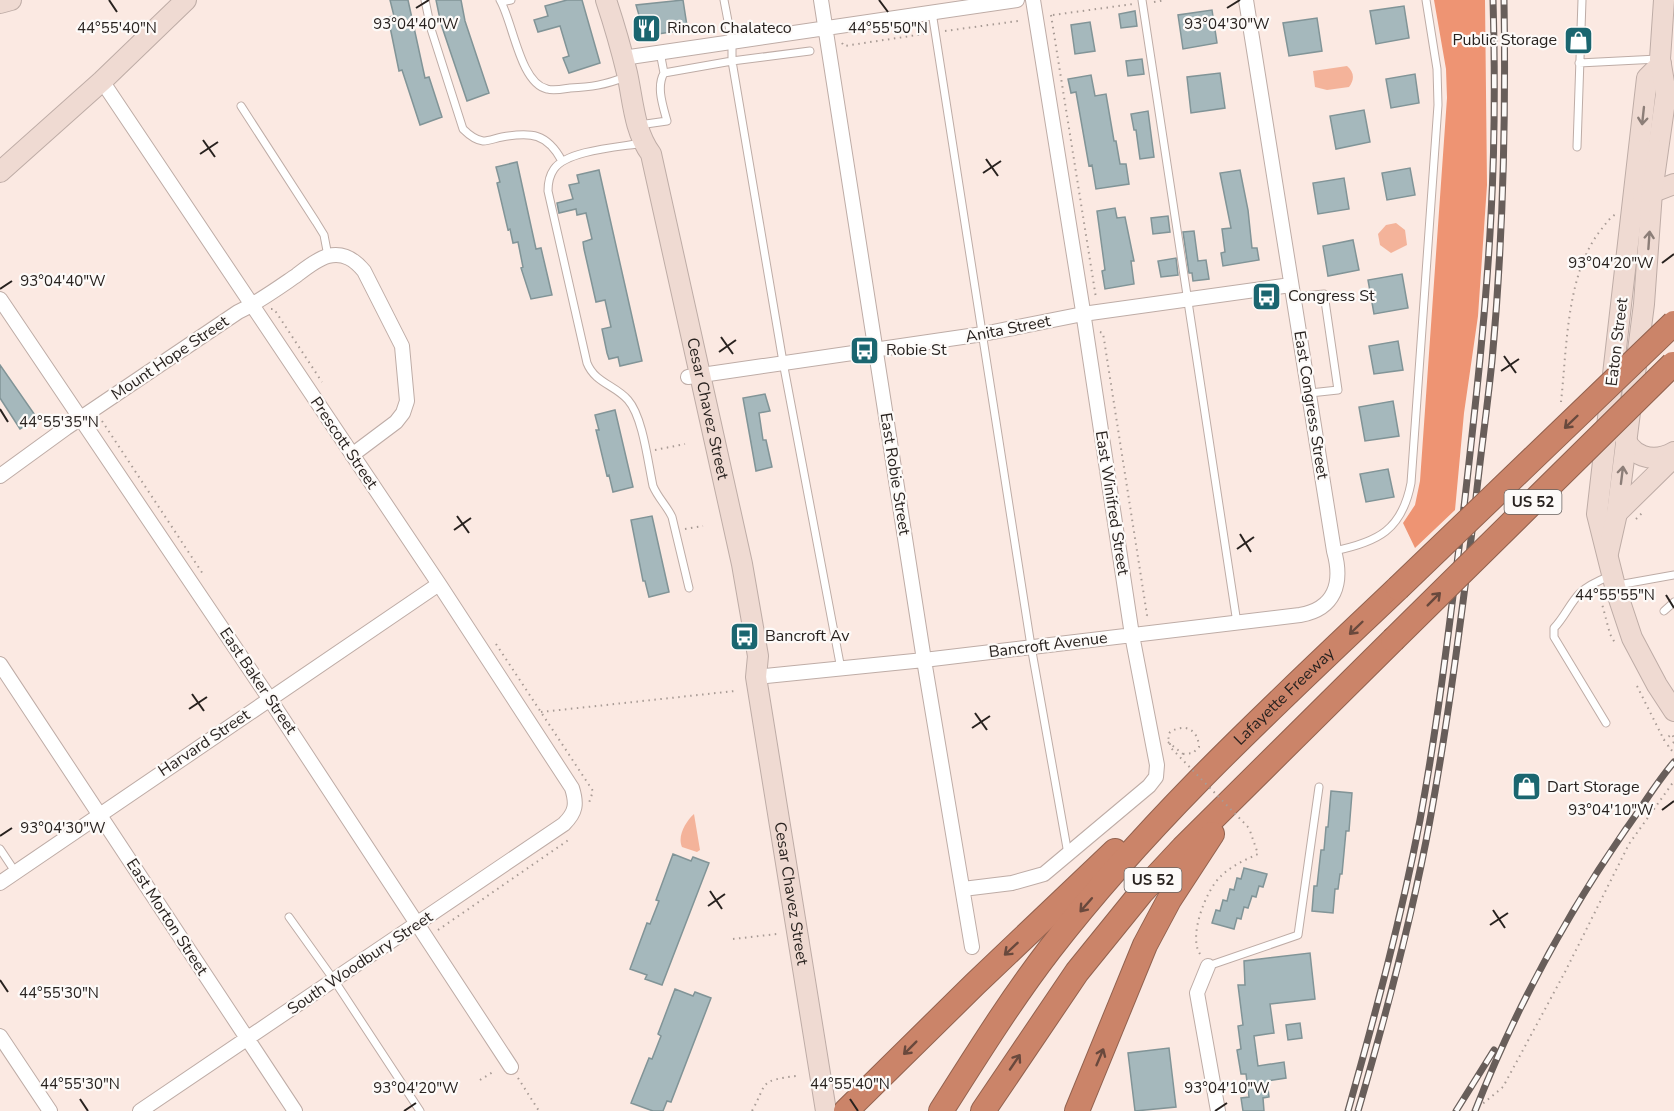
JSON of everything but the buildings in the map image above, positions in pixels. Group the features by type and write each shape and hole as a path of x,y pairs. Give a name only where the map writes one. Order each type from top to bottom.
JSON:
{"highway":[{"name":"Lafayette Freeway","path":"941,1111 1007,1008 1051,948 1116,871 1224,753 1674,323"},
{"name":"US 52","path":"983,1111 1077,972 1141,893 1183,848 1673,364"},
{"path":"1077,1111 1145,945 1196,857 1218,826 1357,676"},
{"path":"846,1111 1027,934 1157,811 1224,753"}],"street":[{"path":"0,3 11,0"},
{"path":"0,172 102,81 186,0"},
{"name":"Cesar Chavez Street","path":"606,0 625,67 640,134 651,154 694,376 742,564 758,656 756,677 826,1111"},
{"name":"East Robie Street","path":"821,0 924,660 972,947"},
{"path":"625,67 660,52 1017,0"},
{"name":"East Winifred Street","path":"963,889 1012,883 1044,874 1149,786 1156,777 1157,765 1132,635 1033,0"},
{"name":"East Congress Street","path":"1246,0 1338,567 1332,596"},
{"name":"Eaton Street","path":"1608,553 1617,513 1644,304 1652,192 1666,94 1660,61 1664,0"},
{"name":"Eaton Street","path":"1660,61 1647,78 1597,514 1628,627 1643,660 1674,711"},
{"name":"Prescott Street","path":"102,81 439,584 572,788 581,810"},
{"path":"1663,123 1666,139 1674,153"},
{"path":"1634,203 1652,192 1674,184"},
{"path":"328,256 349,257 358,263 364,272 402,346 408,390 403,413 396,422 352,455"},
{"name":"Mount Hope Street","path":"0,476 238,312 318,260 328,256"},
{"name":"Anita Street","path":"694,376 982,334 1083,314 1189,300 1292,291"},
{"name":"East Baker Street","path":"0,299 270,698 511,1067"},
{"path":"1614,370 1617,408 1626,441 1634,452 1646,458 1658,458 1674,452"},
{"path":"1617,513 1674,457"},
{"name":"Harvard Street","path":"0,883 439,584"},
{"name":"Bancroft Avenue","path":"756,677 924,660 1317,612 1332,596"},
{"name":"East Morton Street","path":"0,664 295,1111"},
{"name":"South Woodbury Street","path":"140,1111 417,925 581,810"},
{"path":"1208,966 1197,993 1218,1111"},
{"path":"0,1036 50,1111"}],"lane":[{"path":"425,0 431,29 463,129 471,137 483,141 520,134 534,134 547,141 562,161"},
{"path":"511,0 501,1 524,64 537,84 546,89 604,86 625,67"},
{"path":"724,0 732,42 732,61 783,362 841,669"},
{"path":"1334,551 1371,542 1386,531 1407,504 1411,483 1438,105 1437,69 1426,0"},
{"path":"1577,147 1582,0"},
{"path":"1142,2 1237,623"},
{"path":"932,12 1030,646 1068,854"},
{"path":"664,73 810,51"},
{"path":"660,52 664,73 660,79 661,97 667,121 640,134 562,161 552,173 548,191 587,363 590,371 598,380 624,396 636,412 653,486 657,496 668,507 672,517 689,588"},
{"path":"1580,63 1660,61"},
{"path":"241,106 324,235 328,256"},
{"path":"1292,291 1324,294 1338,390 1310,393"},
{"path":"1606,723 1554,637 1554,628 1564,618 1580,593 1596,582 1674,575"},
{"path":"1664,611 1674,602"},
{"path":"1208,966 1298,935 1319,787"},
{"path":"0,849 16,873"},
{"path":"289,917 334,980 420,1111"}],"path":[{"path":"1048,13 1051,15 1166,0"},
{"path":"1051,15 1097,300 1094,303"},
{"path":"1561,402 1574,287 1589,245 1610,217 1634,203"},
{"path":"268,309 274,309 326,388"},
{"path":"1098,331 1103,333 1147,615 1145,618"},
{"path":"99,421 102,421 207,579"},
{"path":"661,449 685,444"},
{"path":"683,530 703,526"},
{"path":"495,643 593,791 581,810"},
{"path":"528,721 541,712 735,691"},
{"path":"1168,742 1183,754 1193,753 1199,747 1197,734 1183,727 1170,732 1168,736 1172,748 1249,828 1258,854 1221,876 1210,890 1196,933 1196,948 1208,966"},
{"path":"1674,742 1668,746 1674,753"},
{"path":"1474,1111 1503,1087 1565,972 1629,843 1674,781"},
{"path":"435,930 567,841 573,834"},
{"path":"733,939 777,934"},
{"path":"511,1067 539,1111"},
{"path":"480,1080 493,1072"},
{"path":"752,1111 764,1085 770,1081 796,1076"}],"shaded area":[{"path":"1434,0 1485,0 1487,185 1478,316 1464,413 1455,510 1415,548 1403,523 1415,505 1420,481 1447,98 1446,69"},
{"path":"1347,66 1353,76 1349,87 1327,90 1315,87 1313,71"},
{"path":"1396,223 1405,230 1407,245 1391,253 1380,245 1378,234 1386,225"},
{"path":"694,814 700,850 697,852 682,847 681,843 683,829"}],"railway":[{"path":"1348,1111 1387,967 1413,857 1433,742 1449,625 1476,398 1489,252 1494,134 1493,0"},
{"path":"1358,1111 1398,967 1423,857 1460,625 1496,316 1503,181 1504,0"},
{"path":"1475,1111 1506,1038 1542,966 1582,896 1674,762"},
{"path":"1456,1111 1494,1050"}],"place":[{"name":"Rincon Chalateco","path":"646,28"},
{"name":"Public Storage","path":"1578,40"},
{"name":"Congress St","path":"1267,296"},
{"name":"Robie St","path":"865,350"},
{"name":"Bancroft Av","path":"744,636"},
{"name":"Dart Storage","path":"1526,787"}]}
